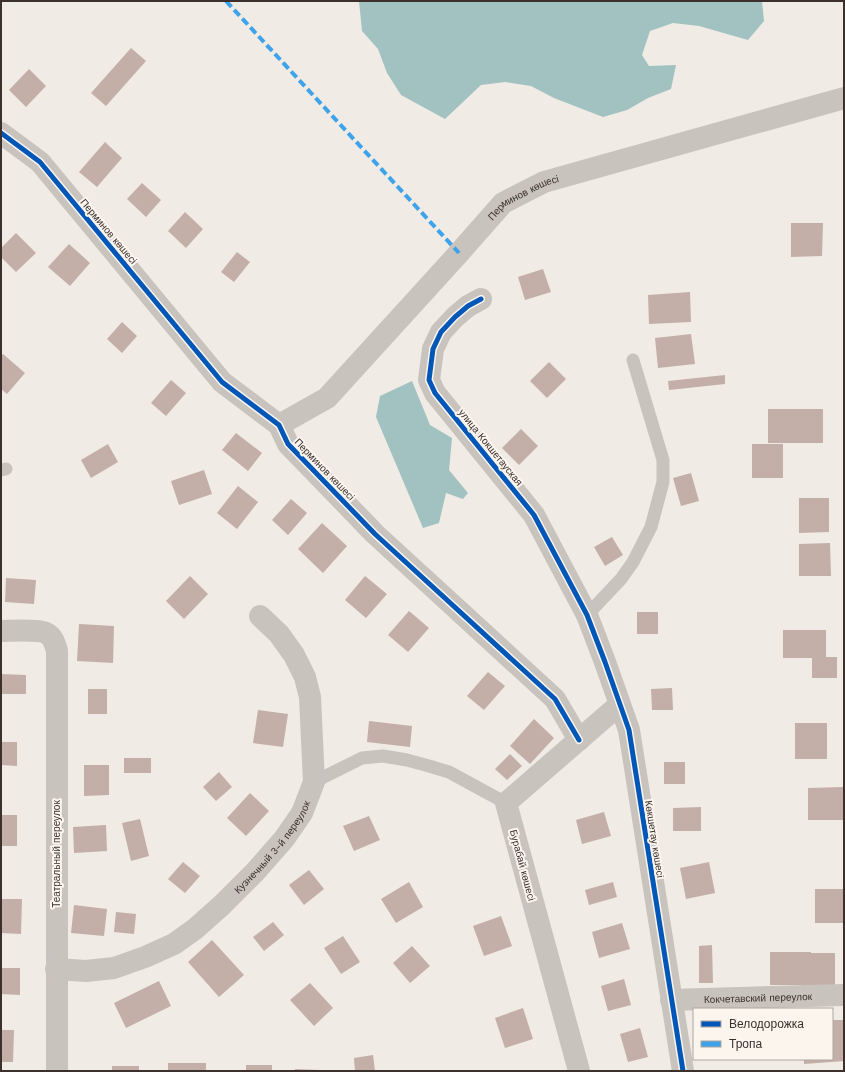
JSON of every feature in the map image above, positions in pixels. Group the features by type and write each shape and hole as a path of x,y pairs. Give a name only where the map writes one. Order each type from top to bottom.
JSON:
{"street":[{"name":"Перминов көшесі","path":"279,425 327,398 504,203 544,182 844,98"},
{"name":"Перминов көшесі","path":"1,133 40,162 222,382 279,425 288,444 375,534 555,699 579,740"},
{"name":"улица Кокшетауская","path":"481,299 468,306 441,332 433,349 429,380 435,393 534,515 587,615"},
{"name":"Көкшетау көшесі","path":"587,615 629,730 683,1071"},
{"name":"Кузнечный 3-й переулок","path":"56,969 86,971 114,968 145,957 174,944 195,930 255,872 284,838 302,813 314,782 310,697 305,677 294,655 279,634 260,616"},
{"name":"Театральный переулок","path":"1,631 40,631 47,633 52,638 57,651 57,1071"},
{"path":"506,803 620,705"},
{"name":"Бурабай көшесі","path":"506,803 579,1071"},
{"name":"Кокчетавский переулок","path":"671,1000 844,995"}],"lane":[{"path":"587,615 621,578 633,562 651,527 663,482 663,460 633,360"},
{"path":"314,782 362,758 383,756 449,772 506,803"}],"water":[{"path":"359,1 762,1 764,21 748,40 699,26 673,23 650,31 642,55 649,66 676,65 671,89 648,98 627,110 603,117 554,98 531,86 505,82 481,85 445,119 401,95 387,73 378,49 362,31"},
{"path":"412,381 430,425 452,438 449,470 468,493 463,499 446,493 439,523 423,528 376,417 380,396"}],"building":[{"path":"131,48 146,61 106,106 91,93"},
{"path":"29,69 46,86 26,107 9,90"},
{"path":"105,142 122,158 97,187 79,172"},
{"path":"142,183 161,200 146,217 127,199"},
{"path":"185,212 203,229 186,248 168,231"},
{"path":"791,223 823,223 822,256 791,257"},
{"path":"16,233 36,253 16,272 1,257 1,248"},
{"path":"69,244 90,263 70,286 48,267"},
{"path":"237,252 250,262 234,282 221,272"},
{"path":"543,269 551,292 525,300 518,277"},
{"path":"690,292 691,322 649,324 648,295"},
{"path":"122,322 137,336 122,353 107,339"},
{"path":"691,334 695,364 658,368 655,338"},
{"path":"3,354 25,373 7,394 1,389 1,356"},
{"path":"549,362 566,379 547,398 530,381"},
{"path":"725,375 725,384 669,390 668,381"},
{"path":"171,380 186,393 166,416 151,403"},
{"path":"768,409 823,409 823,443 768,443"},
{"path":"521,429 538,446 519,465 502,448"},
{"path":"236,433 262,453 248,471 222,450"},
{"path":"108,444 118,462 91,478 81,460"},
{"path":"752,444 783,444 783,478 752,478"},
{"path":"204,470 212,494 179,505 171,481"},
{"path":"691,473 699,501 681,506 673,478"},
{"path":"238,486 258,502 237,529 217,513"},
{"path":"799,498 829,498 829,532 799,533"},
{"path":"291,499 307,513 288,535 272,520"},
{"path":"322,523 347,546 323,573 298,549"},
{"path":"612,537 623,555 605,566 594,547"},
{"path":"830,543 831,576 799,576 799,544"},
{"path":"190,576 208,594 184,619 166,601"},
{"path":"365,576 387,594 366,618 345,600"},
{"path":"6,578 36,580 34,604 5,602"},
{"path":"409,611 429,628 408,652 388,635"},
{"path":"637,612 658,612 658,634 637,634"},
{"path":"79,624 114,626 113,663 77,661"},
{"path":"783,630 826,630 826,657 837,657 837,678 812,678 812,658 783,658"},
{"path":"488,672 505,686 484,710 467,696"},
{"path":"1,674 26,675 26,694 1,694"},
{"path":"672,688 673,710 652,710 651,689"},
{"path":"88,689 107,689 107,714 88,714"},
{"path":"258,710 288,714 283,747 253,743"},
{"path":"534,719 554,738 530,764 510,746"},
{"path":"369,721 412,726 410,747 367,742"},
{"path":"795,723 827,723 827,759 795,759"},
{"path":"1,742 17,742 17,766 1,765"},
{"path":"510,754 522,766 507,780 495,769"},
{"path":"124,758 151,758 151,773 124,773"},
{"path":"664,762 685,762 685,784 664,784"},
{"path":"84,765 109,765 109,795 84,796"},
{"path":"219,772 232,787 216,801 203,787"},
{"path":"843,787 843,820 808,820 808,788"},
{"path":"250,793 269,811 246,836 227,818"},
{"path":"701,807 701,831 673,831 673,808"},
{"path":"604,812 611,836 582,844 576,820"},
{"path":"1,815 17,815 17,846 1,846"},
{"path":"369,816 380,840 354,851 343,826"},
{"path":"140,819 149,856 131,861 122,823"},
{"path":"106,825 107,851 74,853 73,827"},
{"path":"183,862 200,876 185,893 168,879"},
{"path":"709,862 715,893 686,899 680,868"},
{"path":"309,870 324,889 304,905 289,885"},
{"path":"409,882 423,907 396,923 381,899"},
{"path":"613,882 617,897 589,905 585,890"},
{"path":"815,889 844,889 844,923 815,923"},
{"path":"1,899 22,899 21,934 1,933"},
{"path":"74,905 107,909 104,936 71,933"},
{"path":"116,912 136,914 134,934 114,932"},
{"path":"501,916 512,946 484,956 473,926"},
{"path":"273,922 284,935 264,951 253,937"},
{"path":"622,923 630,949 599,958 592,932"},
{"path":"343,936 360,962 341,974 324,948"},
{"path":"212,940 244,975 219,997 188,962"},
{"path":"712,945 713,983 699,983 699,946"},
{"path":"412,946 430,966 410,983 393,963"},
{"path":"770,952 835,953 835,988 802,988 802,985 770,985"},
{"path":"1,968 20,968 20,995 1,994"},
{"path":"624,979 631,1005 608,1011 601,986"},
{"path":"159,981 171,1006 126,1028 114,1003"},
{"path":"310,983 333,1008 314,1026 290,1000"},
{"path":"523,1008 533,1039 505,1048 495,1018"},
{"path":"833,1020 843,1020 844,1061 804,1064 804,1060 833,1060"},
{"path":"640,1028 648,1057 628,1062 620,1034"},
{"path":"1,1030 14,1030 13,1062 1,1062"},
{"path":"373,1055 375,1071 355,1071 354,1058"},
{"path":"168,1063 206,1063 206,1071 168,1071"},
{"path":"246,1065 272,1065 272,1071 246,1071"},
{"path":"112,1066 139,1066 139,1071 112,1071"},
{"path":"295,1069 321,1070 321,1071 295,1071"}],"marked path":[{"path":"226,1 459,253"}],"cycle path":[{"path":"1,133 40,162 222,382 279,425 288,444 375,534 555,699 579,740"},
{"path":"481,299 468,306 441,332 433,349 429,380 435,393 534,515 587,615 605,662 629,730 683,1071"}]}
